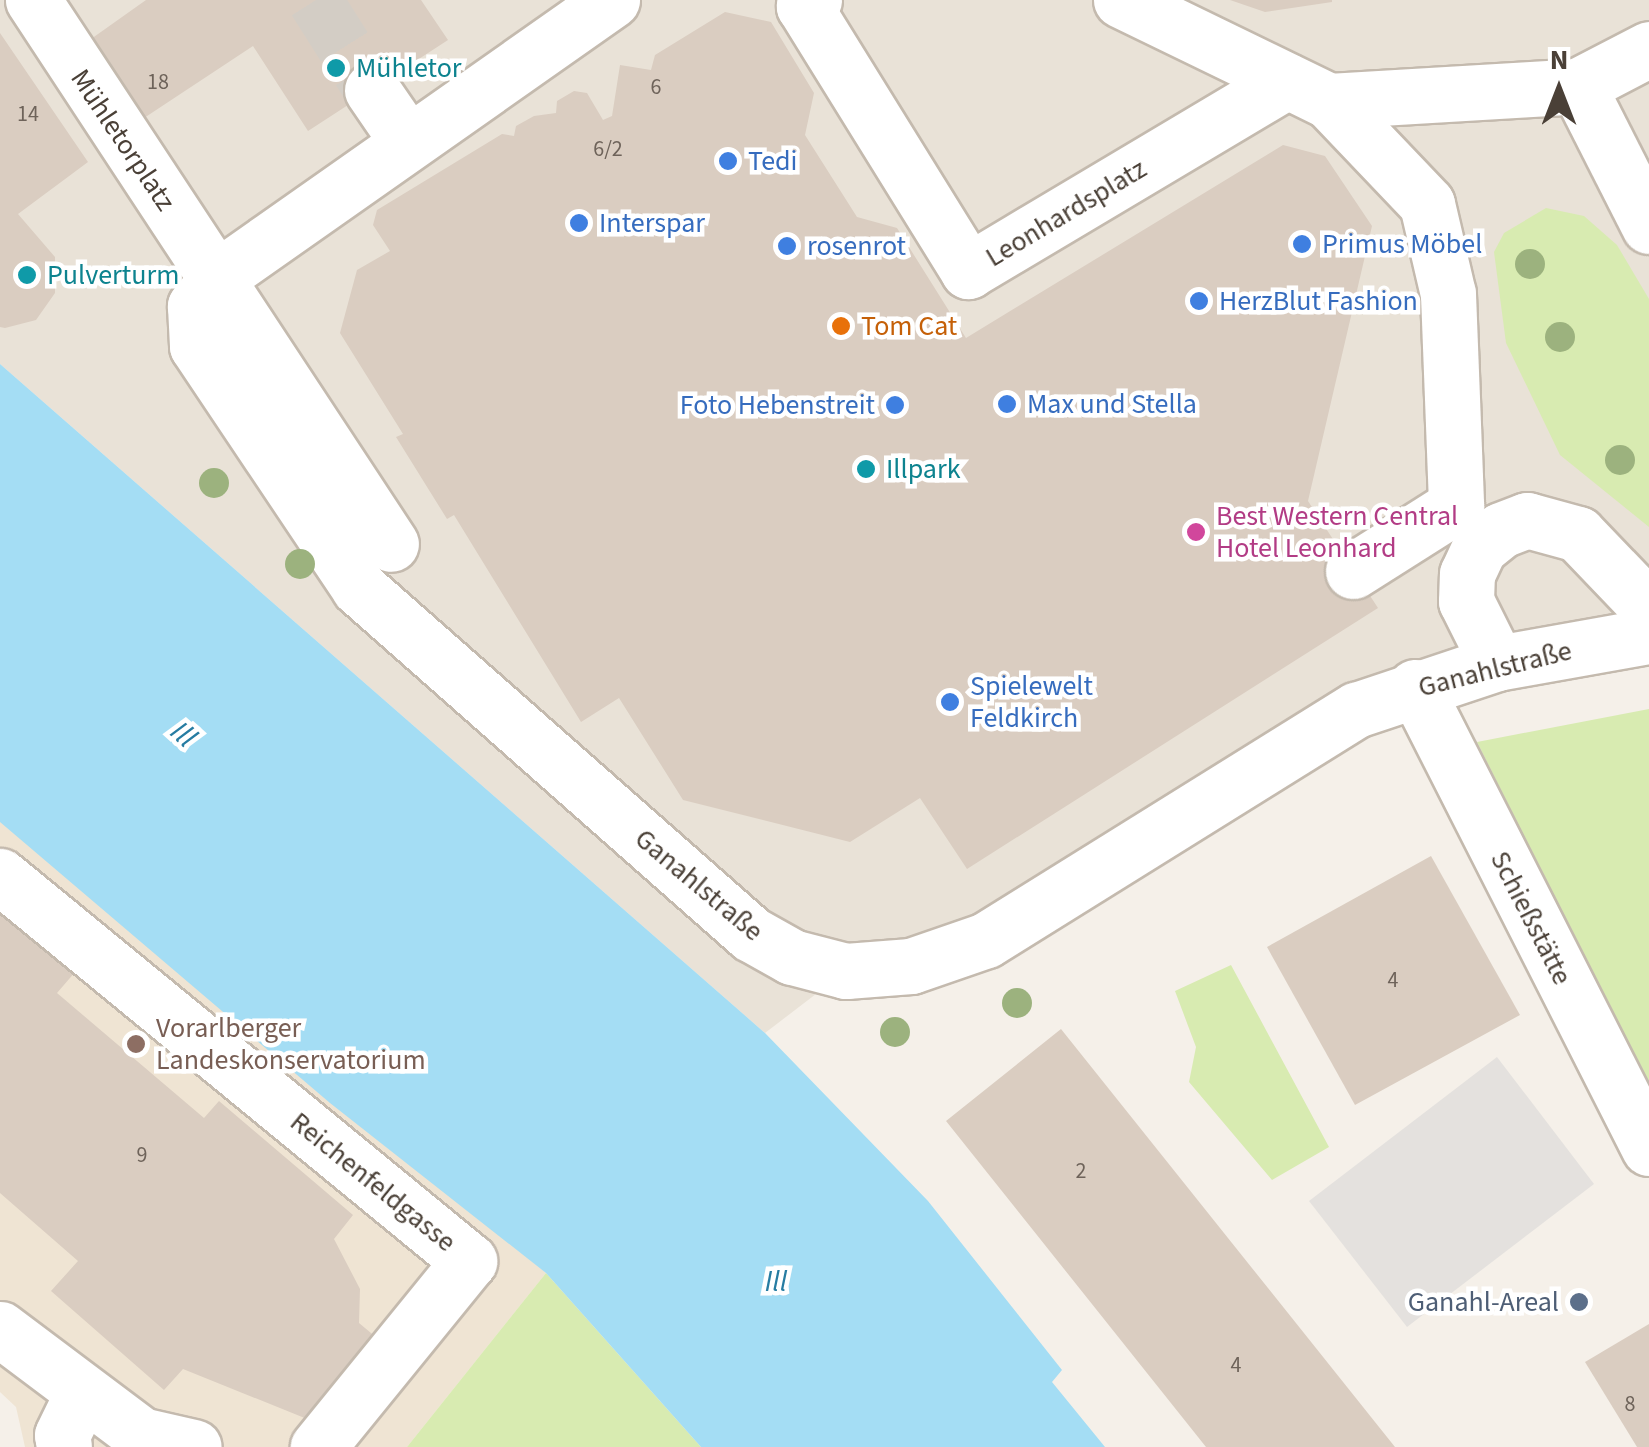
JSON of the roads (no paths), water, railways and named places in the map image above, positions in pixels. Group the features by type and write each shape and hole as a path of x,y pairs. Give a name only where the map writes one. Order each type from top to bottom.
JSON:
{"street":[{"name":"Mühletorplatz","path":"32,0 391,544"},
{"path":"217,278 612,0"},
{"name":"Leonhardsplatz","path":"814,0 804,6 968,271 1308,91 1578,86 1649,49"},
{"name":"Leonhardsplatz","path":"1120,0 1308,91 1427,204 1448,294 1478,518"},
{"path":"1578,86 1649,226"},
{"path":"372,90 407,142"},
{"name":"Ganahlstraße","path":"217,278 195,306 197,346 359,588 751,934 792,957 846,970 911,966 986,940 1356,710 1497,663 1649,636"},
{"path":"1353,571 1478,518 1528,520 1578,534 1649,608"},
{"path":"1478,518 1479,548 1467,574 1466,600 1497,663"},
{"name":"Schießstätte","path":"1415,688 1649,1148"},
{"name":"Reichenfeldgasse","path":"0,876 469,1260 318,1447"},
{"path":"0,1330 81,1396 142,1435 194,1447"},
{"path":"64,1447 62,1435 81,1396"}],"water":[{"name":"Ill","path":"0,364 765,1033 928,1201 1062,1370 1052,1382 1105,1447 701,1447 546,1273 330,1103 0,822"}],"tunnel":[{"path":"315,0 372,90"}],"place":[{"name":"Mühletor","path":"336,68"},
{"name":"Tedi","path":"728,161"},
{"name":"Interspar","path":"579,223"},
{"name":"Primus Möbel","path":"1302,244"},
{"name":"rosenrot","path":"787,246"},
{"name":"Pulverturm","path":"27,275"},
{"name":"HerzBlut Fashion","path":"1199,301"},
{"name":"Tom Cat","path":"841,326"},
{"name":"Max und Stella","path":"1007,404"},
{"name":"Foto Hebenstreit","path":"895,405"},
{"name":"Illpark","path":"866,469"},
{"name":"Best Western Central Hotel Leonhard","path":"1196,532"},
{"name":"Spielewelt Feldkirch","path":"950,702"},
{"name":"Vorarlberger Landeskonservatorium","path":"136,1044"},
{"name":"Ganahl-Areal","path":"1579,1302"}]}
